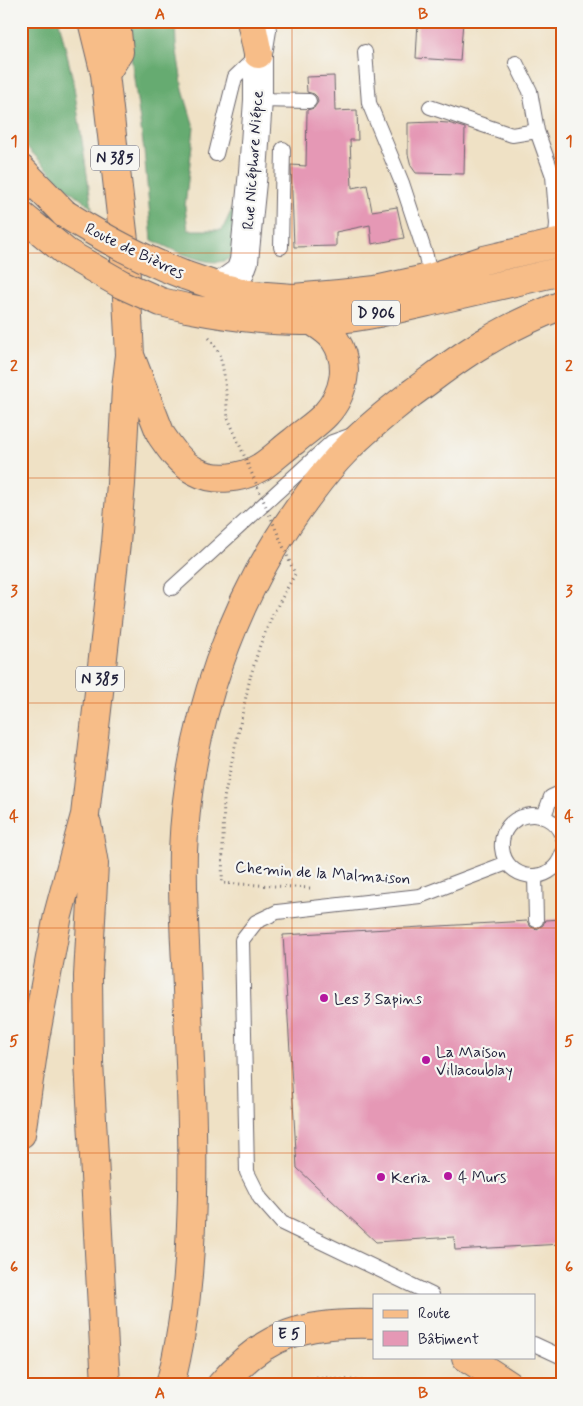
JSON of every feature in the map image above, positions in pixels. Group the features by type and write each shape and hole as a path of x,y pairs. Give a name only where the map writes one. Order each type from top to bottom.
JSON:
{"main road":[{"name":"N 385","path":"21,1134 35,1039 58,915 85,815 116,543 126,388 130,355 124,241 105,74 92,21"},
{"path":"105,74 119,52 116,21"},
{"path":"251,21 258,54"},
{"name":"Route de Bièvres","path":"21,169 65,214 115,244 158,265 184,275 219,287 254,295 293,298 376,290 430,278 484,260 558,243"},
{"name":"D 906","path":"21,215 68,253 121,284 161,302 210,313 261,319 312,321 346,318 392,310 562,271"},
{"path":"170,1385 176,1363 185,1311 190,1256 192,1197 193,1138 184,931 183,852 189,778 204,710 225,646 254,581 294,513 344,451 396,406 452,363 480,345 536,316 562,305"},
{"path":"130,355 161,435 168,446 194,471 211,477 227,478 243,475 261,467 325,416 335,404 342,390 344,370 340,349 335,338 312,321"},
{"path":"85,815 94,864 88,976 89,1062 106,1377"},
{"name":"E 5","path":"221,1385 254,1351 295,1331 320,1325 373,1324"},
{"path":"468,1358 509,1385"}],"street":[{"name":"Rue Nicéphore Niépce","path":"219,287 240,272 268,174 258,100 258,54 263,21"}],"lane":[{"path":"365,52 369,103 402,183 426,256 430,278"},
{"path":"216,154 235,77 258,54"},
{"path":"516,63 530,91 537,131 553,176 558,243"},
{"path":"258,100 308,101"},
{"path":"430,107 512,135 537,131"},
{"path":"281,246 268,174 283,149"},
{"path":"172,588 332,442 369,428"},
{"path":"544,816 551,797 562,792"},
{"path":"562,836 553,822 544,816 526,815 511,823 506,830 502,847 507,863 515,871 525,875 545,874 554,868 562,854"},
{"path":"430,1294 282,1223 260,1198 247,1172 242,940 256,922 277,912 420,896 507,863"},
{"path":"535,876 536,920"},
{"path":"536,1345 556,1354"}],"path":[{"name":"Chemin de la Malmaison","path":"206,335 219,352 223,370 228,418 295,574 273,614 260,645 250,678 224,798 222,883 311,888"},
{"path":"304,1385 314,1377 405,1385"}],"green space":[{"path":"21,21 59,21 73,80 92,208 63,185 21,141"},
{"path":"126,21 175,21 176,45 183,90 194,127 185,207 188,230 222,230 238,197 235,248 230,257 222,261 211,262 198,259 152,240 144,150"}],"building":[{"path":"418,21 463,21 460,61 416,58"},
{"path":"334,76 335,111 357,110 358,140 350,140 352,188 367,185 372,211 397,207 404,238 372,244 370,225 336,232 336,246 294,247 291,165 306,166 307,110 314,108 318,102 314,94 307,92 306,77"},
{"path":"408,123 448,123 465,128 464,174 416,173 411,166 408,154"},
{"name":"La Maison Villacoublay","path":"562,919 562,1244 455,1250 454,1237 376,1242 297,1168 283,935 527,921 531,927 537,929 543,925 545,920"}],"place":[{"name":"Les 3 Sapins","path":"324,998"},
{"name":"La Maison Villacoublay","path":"426,1060"},
{"name":"4 Murs","path":"448,1176"},
{"name":"Keria","path":"381,1177"}]}
